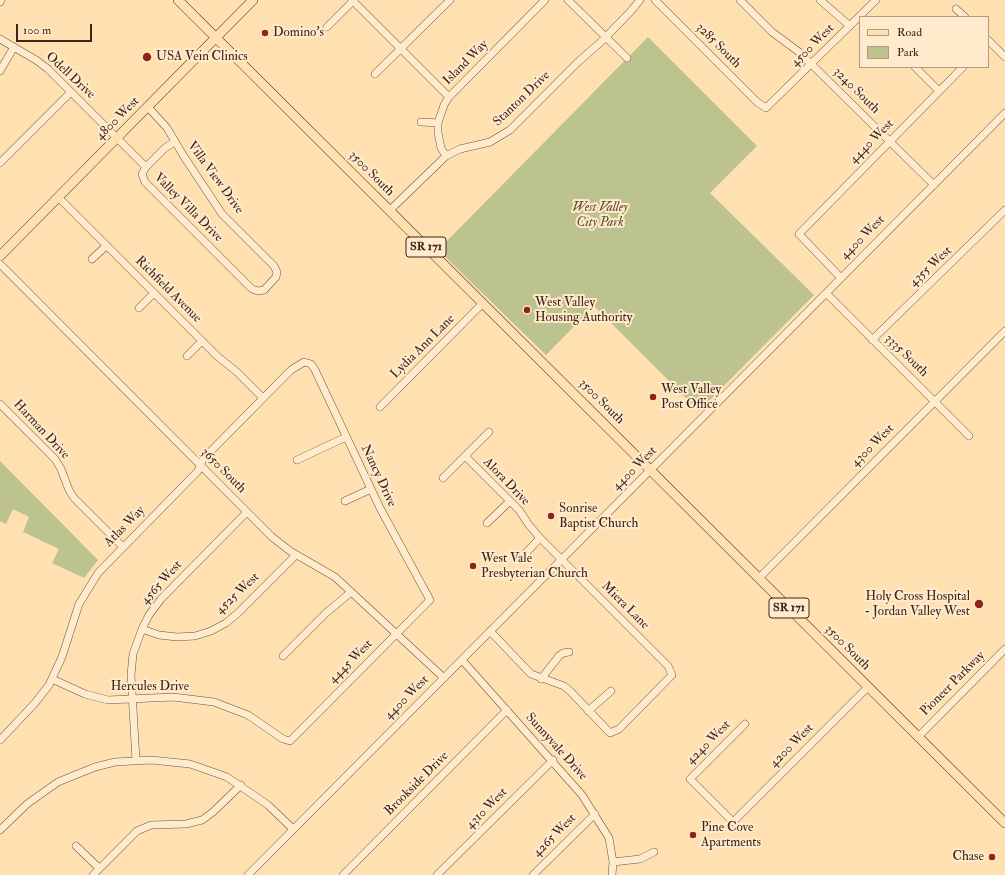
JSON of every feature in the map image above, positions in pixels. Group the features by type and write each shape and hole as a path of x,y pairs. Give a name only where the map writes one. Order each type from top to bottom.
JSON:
{"main road":[{"name":"3500 South","path":"178,0 1005,823"},
{"name":"4800 West","path":"0,256 253,0"}],"street":[{"path":"327,27 353,0 449,97"},
{"path":"375,74 450,0"},
{"name":"Island Way","path":"446,156 441,148 438,124 440,112 449,97 545,0"},
{"path":"568,0 627,58"},
{"name":"Stanton Drive","path":"390,211 446,156 460,149 490,142 505,134 578,62 606,37 632,11 640,0"},
{"name":"3285 South","path":"655,0 757,102 766,108"},
{"name":"3240 South","path":"740,0 772,32 799,52 934,185"},
{"path":"820,0 850,26"},
{"name":"4500 West","path":"860,16 876,0"},
{"path":"956,8 964,16"},
{"name":"4500 West","path":"766,108 812,65 859,17"},
{"name":"Odell Drive","path":"0,39 40,62 117,138"},
{"path":"989,42 1005,57"},
{"path":"0,71 14,47"},
{"path":"917,68 939,91"},
{"name":"4440 West","path":"841,278 799,234 961,68"},
{"path":"0,164 71,92"},
{"name":"Villa View Drive","path":"148,107 167,128 174,142 222,214 277,270 276,277 265,289 256,291"},
{"name":"4400 West","path":"248,875 1005,113"},
{"path":"421,122 438,124"},
{"name":"Valley Villa Drive","path":"117,138 146,167 142,174 145,182 256,291"},
{"path":"146,167 165,148 174,142"},
{"name":"Richfield Avenue","path":"58,198 222,361 238,372 263,398"},
{"name":"4355 West","path":"872,340 1005,210"},
{"path":"92,260 106,246"},
{"name":"3650 South","path":"0,264 276,541 325,570 444,678"},
{"path":"139,308 154,293"},
{"name":"3335 South","path":"826,293 969,436"},
{"name":"Lydia Ann Lane","path":"380,407 483,304"},
{"name":"4300 West","path":"759,578 1005,331"},
{"path":"187,356 202,341"},
{"name":"Atlas Way","path":"0,740 35,703 52,678 62,658 73,619 83,596 98,573 122,546 198,471 203,459 263,398 296,366 307,362"},
{"name":"Nancy Drive","path":"307,362 316,370 371,489 430,600"},
{"name":"Harman Drive","path":"0,404 54,459 61,469 69,490 74,498 122,546"},
{"path":"443,478 489,432"},
{"path":"297,460 346,437"},
{"name":"Alora Drive","path":"465,456 520,511 529,526 562,560"},
{"path":"345,501 371,489"},
{"path":"488,523 510,501"},
{"name":"4565 West","path":"136,760 132,699 132,664 135,646 142,629 149,615 160,600 247,512"},
{"path":"522,557 540,538"},
{"name":"4525 West","path":"142,629 177,637 195,636 215,629 238,613 296,554"},
{"name":"Miera Lane","path":"562,560 671,670 670,677 616,732 608,732 588,711"},
{"path":"283,656 326,613 351,592"},
{"name":"4445 West","path":"290,741 430,600"},
{"path":"490,632 531,674 564,686 588,711 611,691"},
{"name":"Pioneer Parkway","path":"918,737 1005,649"},
{"path":"542,679 559,656 563,653 569,652"},
{"name":"Sunnyvale Drive","path":"462,660 578,789 595,814 608,838 613,862 612,875"},
{"name":"Hercules Drive","path":"52,678 97,698 108,700 173,697 214,702 248,715 284,739 290,741"},
{"name":"4200 West","path":"690,779 733,822 868,687"},
{"name":"Brookside Drive","path":"343,875 507,710"},
{"name":"4240 West","path":"690,779 745,724"},
{"path":"0,830 27,804 58,782 95,767 136,760 164,760 190,764 226,777 241,785 268,805 293,829"},
{"name":"4310 West","path":"438,875 552,760"},
{"path":"92,875 137,831 151,825 186,824 202,820 214,812 241,785"},
{"name":"4265 West","path":"533,875 595,814"},
{"path":"76,846 99,868"},
{"path":"613,862 636,860 654,852"}],"green space":[{"name":"West Valley City Park","path":"648,37 757,146 710,193 814,295 699,411 594,306 546,355 438,250"},
{"path":"0,461 98,560 84,578 52,563 59,549 23,532 29,517 13,509 6,524 0,521"}],"place":[{"name":"Domino's","path":"265,33"},
{"name":"USA Vein Clinics","path":"147,57"},
{"name":"West Valley Housing Authority","path":"527,310"},
{"name":"West Valley Post Office","path":"653,397"},
{"name":"Sonrise Baptist Church","path":"551,516"},
{"name":"West Vale Presbyterian Church","path":"473,566"},
{"name":"Holy Cross Hospital - Jordan Valley West","path":"979,604"},
{"name":"Pine Cove Apartments","path":"693,835"},
{"name":"Chase","path":"992,857"}]}
